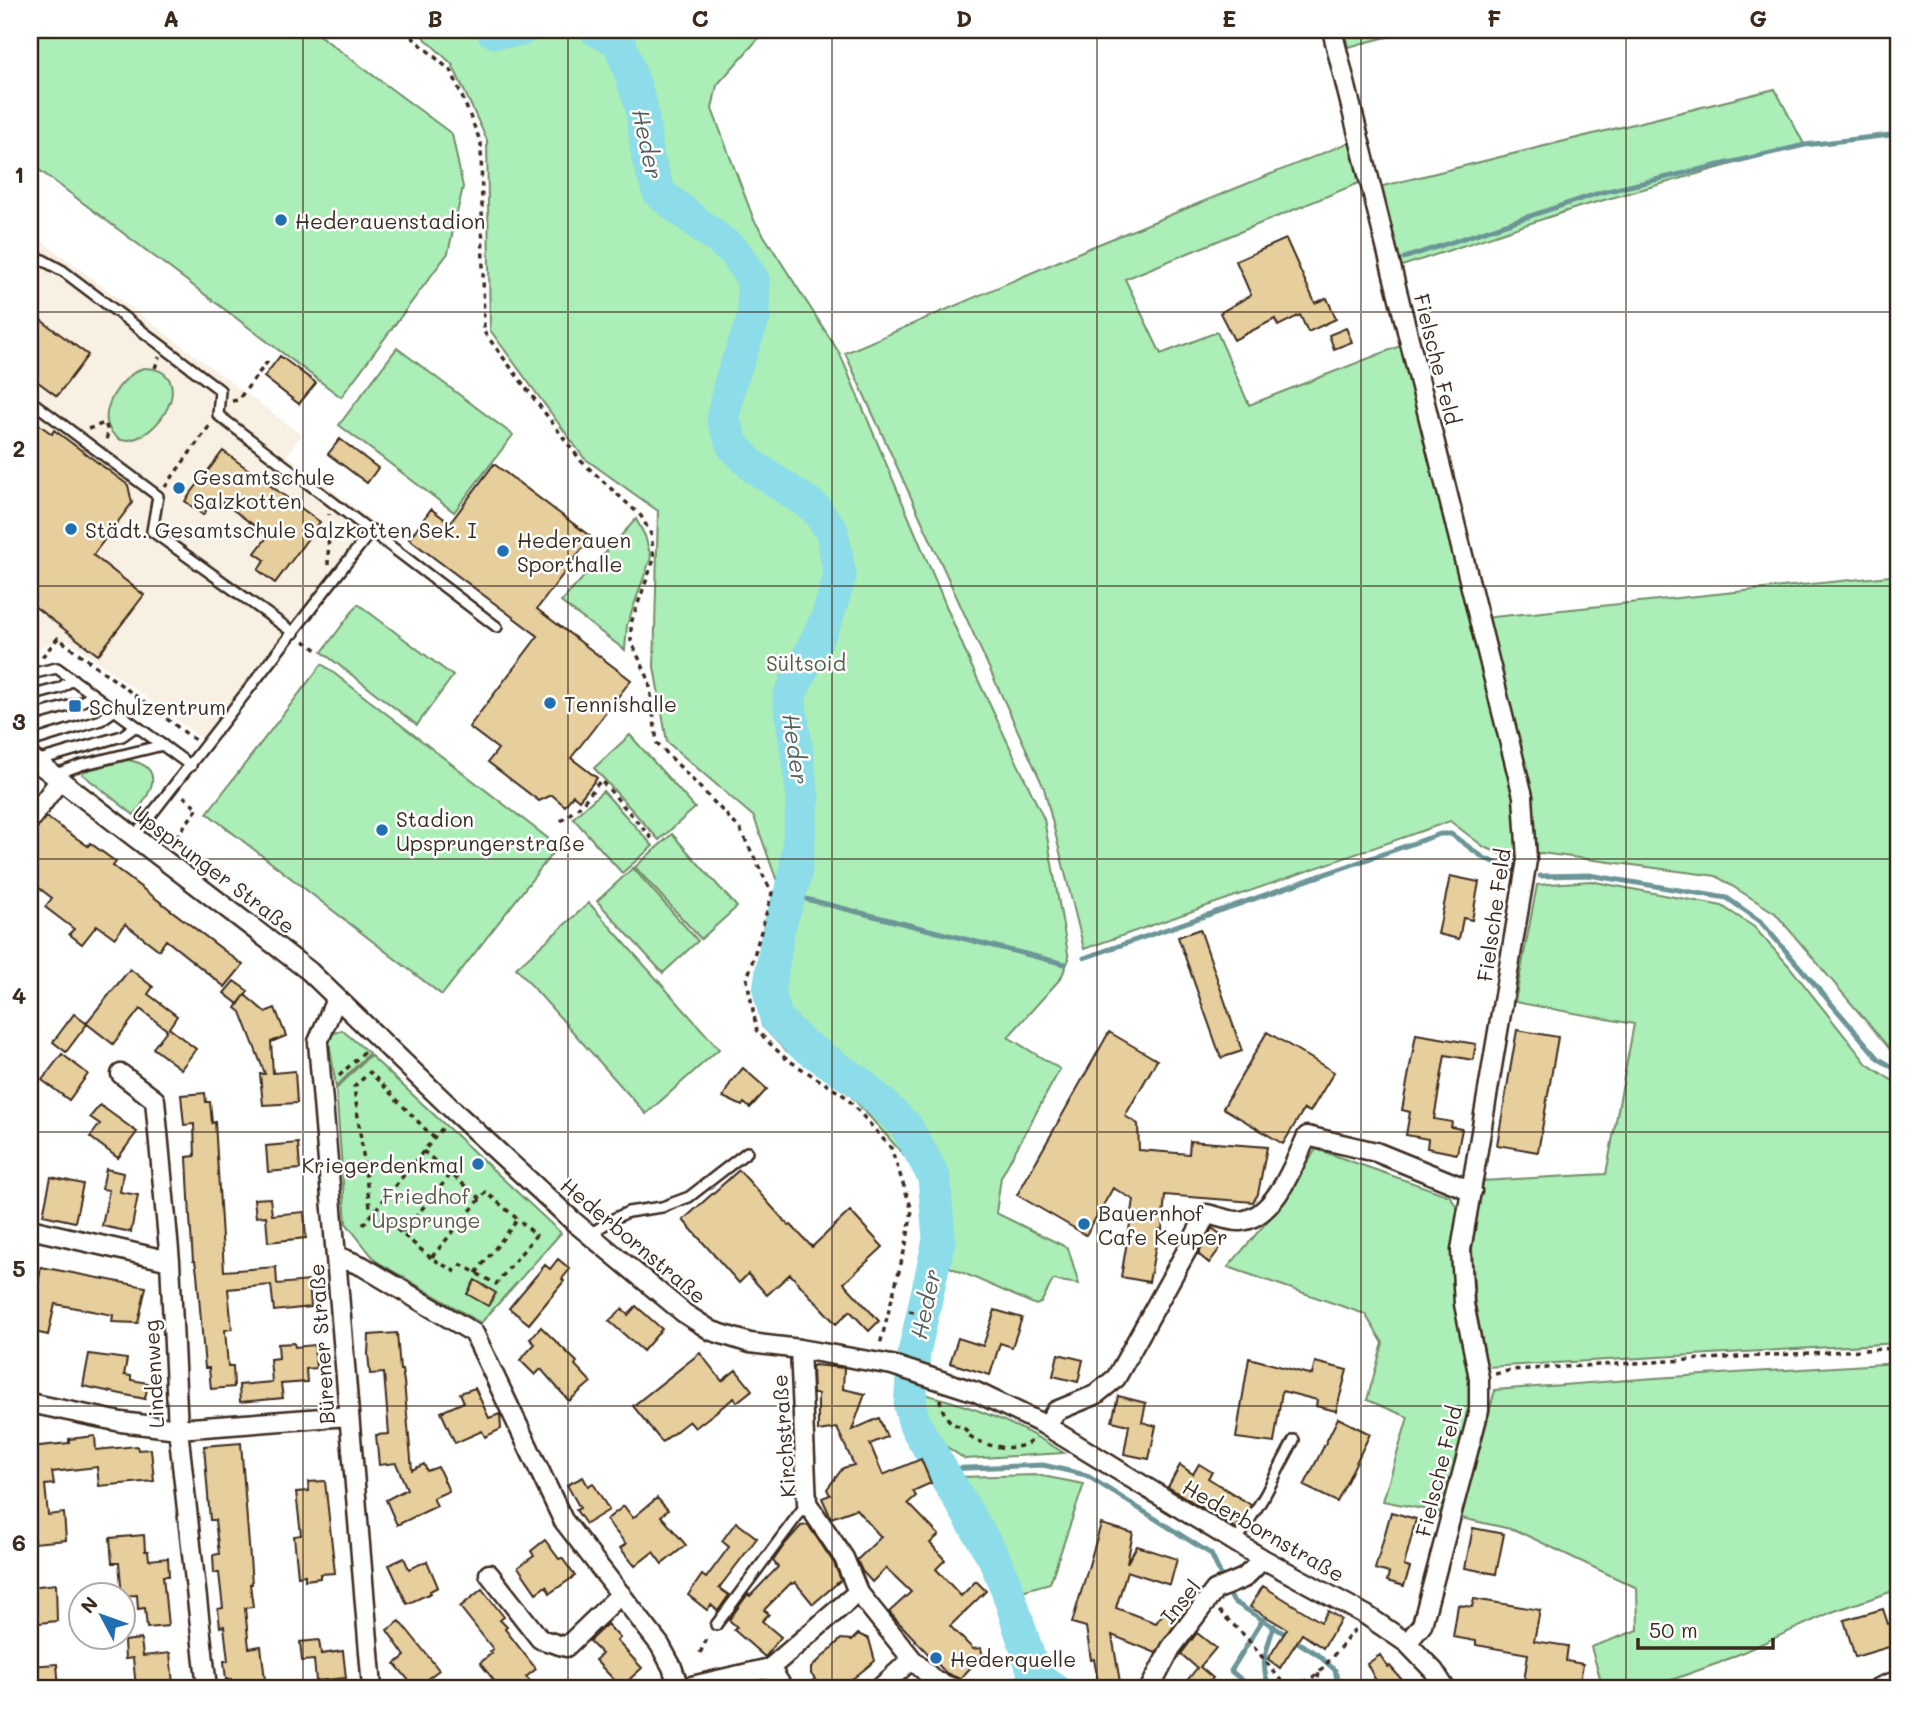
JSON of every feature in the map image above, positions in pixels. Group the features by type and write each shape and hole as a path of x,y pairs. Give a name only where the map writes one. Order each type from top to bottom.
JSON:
{"street":[{"name":"Fielsche Feld","path":"1332,30 1523,796 1527,860 1461,1250 1464,1304 1479,1378 1479,1410 1422,1625 1407,1643"},
{"name":"Upsprunger Straße","path":"32,760 309,971 336,999"},
{"path":"30,820 56,778"},
{"name":"Hederbornstraße","path":"336,999 456,1113 590,1234 684,1313 712,1331 750,1343 884,1363 976,1392 1044,1425 1263,1559 1366,1615 1407,1643 1446,1688"},
{"name":"Bürener Straße","path":"336,999 318,1042 372,1688"},
{"name":"Lindenweg","path":"121,1074 155,1100 170,1261 178,1429 207,1688"},
{"path":"1044,1425 1056,1411 1095,1395 1116,1378 1208,1214 1239,1221 1268,1208 1285,1182 1307,1136 1377,1153 1472,1191"},
{"path":"30,1229 170,1261"},
{"path":"337,1256 362,1266 474,1333 563,1520 660,1645 681,1688 771,1668 858,1592"},
{"name":"Kirchstraße","path":"800,1349 807,1503 844,1558 858,1592 912,1659 935,1681 953,1688"},
{"path":"30,1403 121,1422 178,1429 348,1416"},
{"name":"Insel","path":"1150,1688 1171,1648 1211,1595 1244,1578 1263,1559"},
{"path":"489,1574 540,1639 566,1647 621,1594"},
{"path":"880,1688 912,1659"},
{"path":"771,1668 783,1688"},
{"path":"1878,1688 1899,1680"}],"lane":[{"path":"30,253 62,271 220,390 218,415 497,627"},
{"path":"30,403 35,404 158,496 152,531 294,633"},
{"path":"134,837 372,530"},
{"path":"30,674 57,668 191,766"},
{"path":"30,696 60,688 73,680"},
{"path":"30,717 79,703 94,695"},
{"path":"30,742 101,720 115,710"},
{"path":"32,760 122,736 136,726"},
{"path":"56,778 81,765 163,745"},
{"path":"590,1234 628,1212 662,1207 689,1196 747,1152"},
{"path":"1236,1542 1294,1440"},
{"path":"716,1625 807,1503"}],"path":[{"path":"404,30 452,72 481,144 484,332 581,461 641,516 651,534 654,559 631,623 631,641 649,680 657,743 740,829 772,893 747,980 757,1031 785,1058 846,1097 891,1148 912,1210 884,1363"},
{"path":"219,403 238,400 268,361"},
{"path":"158,496 218,415"},
{"path":"327,496 324,500 329,512 327,561 329,569 338,576"},
{"path":"294,633 320,652"},
{"path":"42,657 58,638 205,747"},
{"path":"561,821 581,805 601,780 653,840"},
{"path":"161,857 198,808 172,789"},
{"path":"324,1092 377,1038"},
{"path":"434,1138 370,1072 354,1087 370,1207 431,1258 456,1272"},
{"path":"363,1226 456,1113"},
{"path":"423,1151 481,1200"},
{"path":"402,1233 451,1174"},
{"path":"431,1258 486,1192 536,1234 496,1284 460,1264"},
{"path":"476,1273 518,1219"},
{"path":"909,1311 934,1316"},
{"path":"1479,1378 1512,1370 1899,1349"},
{"path":"936,1380 944,1414 952,1424 965,1429 975,1440 1006,1448 1017,1447 1033,1441 1044,1425"},
{"path":"1211,1595 1287,1688"},
{"path":"1295,1688 1319,1673 1366,1615"},
{"path":"700,1653 716,1625"},
{"path":"1316,1688 1319,1673"}],"shaded area":[{"name":"Gesamtschule Salzkotten","path":"30,232 302,435 287,455 371,520 208,743 67,639 30,650"}],"green space":[{"name":"Hederauenstadion","path":"30,30 312,30 452,134 463,187 448,253 341,397 30,163"},
{"name":"Sültsoid","path":"416,30 766,30 717,85 712,109 754,220 840,354 971,665 1044,819 1069,959 1061,978 1008,1037 1060,1069 1001,1177 996,1213 1068,1248 1079,1284 1053,1280 1041,1303 1036,1305 945,1265 953,1242 951,1215 947,1238 931,1249 927,1181 845,1089 785,1050 762,1026 756,984 779,887 754,817 667,742 654,667 658,511 584,458 490,330 487,140 452,64"},
{"path":"1344,30 1414,30 1348,47"},
{"path":"1775,89 1804,144 1579,207 1399,267 1379,187"},
{"path":"1350,142 1359,183 1125,279 1161,354 1217,332 1249,405 1400,346 1474,619 1899,575 1899,1060 1775,913 1716,876 1541,853 1508,857 1484,847 1450,821 1084,949 1044,788 845,353 1094,246"},
{"path":"397,348 513,435 454,512 339,425"},
{"path":"143,368 160,371 170,380 172,392 168,406 149,431 136,438 121,440 111,432 107,412 117,390"},
{"path":"636,519 645,536 651,557 627,625 625,650 561,602"},
{"path":"358,604 453,676 417,725 322,652"},
{"name":"Stadion Upsprungerstraße","path":"322,664 558,846 442,995 207,813"},
{"path":"630,735 695,808 659,840 594,768"},
{"path":"128,760 148,769 152,775 150,791 134,815 82,774 84,771"},
{"path":"603,791 653,846 622,873 573,818"},
{"path":"672,834 737,907 701,939 635,867"},
{"path":"633,868 698,941 663,973 597,901"},
{"path":"1590,881 1722,906 1754,927 1789,966 1867,1064 1899,1085 1899,1343 1487,1367 1475,1302 1472,1247 1482,1181 1606,1174 1634,1024 1515,1002 1537,885"},
{"path":"589,903 719,1049 646,1114 516,968"},
{"path":"342,1030 369,1053 336,1087 329,1041 332,1034"},
{"name":"Friedhof Upsprunge","path":"370,1055 561,1233 481,1323 376,1261 346,1223 336,1089"},
{"path":"1316,1149 1450,1196 1458,1209 1453,1249 1455,1306 1472,1383 1470,1409 1443,1513 1383,1501 1408,1417 1367,1400 1383,1343 1365,1314 1228,1267 1282,1204"},
{"path":"1899,1363 1899,1589 1832,1612 1719,1663 1660,1684 1661,1688 1603,1688 1591,1647 1638,1630 1637,1588 1515,1530 1461,1518 1495,1390"},
{"path":"924,1394 961,1404 996,1418 1064,1453 965,1459 941,1443 923,1408"},
{"path":"1037,1475 1084,1484 1050,1583 1015,1593 1002,1554 965,1494 959,1477"}],"building":[{"path":"1286,239 1315,303 1327,298 1336,319 1308,332 1300,315 1278,326 1275,319 1234,340 1220,313 1251,295 1236,261"},
{"path":"30,312 88,355 57,396 30,376"},
{"path":"1346,328 1352,342 1334,349 1329,335"},
{"path":"280,356 316,383 299,404 264,377"},
{"name":"Städt. Gesamtschule Salzkotten Sek. I","path":"30,418 52,434 54,430 128,485 132,503 93,555 144,595 98,655 30,603"},
{"path":"340,439 378,468 367,483 328,454"},
{"path":"223,451 320,522 275,583 258,570 265,560 255,553 268,536 216,497 203,515 185,501"},
{"path":"494,464 591,537 537,609 631,680 571,758 597,778 579,800 573,795 565,806 552,795 539,801 488,762 498,749 469,727 538,636 409,539 431,509 450,523"},
{"path":"46,817 116,862 113,866 243,965 225,987 166,940 159,950 125,924 115,938 97,925 82,944 69,934 74,929 45,907 52,898 30,881 30,837"},
{"path":"1450,876 1479,882 1472,920 1463,918 1459,939 1438,934"},
{"path":"1200,929 1242,1051 1221,1058 1178,937"},
{"path":"130,969 153,987 148,994 177,1016 169,1028 196,1049 181,1069 153,1048 167,1030 140,1009 113,1044 86,1023"},
{"path":"234,981 248,991 238,1004 224,993"},
{"path":"245,995 265,1012 275,1008 286,1036 271,1042 273,1073 295,1071 297,1103 263,1105 260,1074 265,1074 241,1012 236,1008"},
{"path":"74,1014 87,1024 66,1052 53,1042"},
{"path":"1517,1030 1558,1037 1538,1152 1497,1145"},
{"path":"1109,1032 1157,1060 1125,1116 1138,1124 1139,1150 1189,1154 1190,1141 1267,1147 1258,1194 1253,1202 1165,1195 1162,1230 1159,1229 1149,1282 1121,1277 1134,1200 1113,1188 1086,1235 1017,1195"},
{"path":"1267,1032 1334,1072 1310,1112 1304,1109 1283,1144 1223,1108"},
{"path":"1416,1034 1476,1044 1473,1060 1445,1055 1434,1119 1452,1122 1451,1127 1462,1129 1457,1154 1427,1148 1428,1139 1406,1135 1410,1112 1402,1110"},
{"path":"62,1054 88,1074 69,1100 42,1080"},
{"path":"743,1068 767,1089 750,1108 744,1103 742,1106 723,1097"},
{"path":"205,1093 206,1102 210,1102 212,1123 215,1122 224,1271 276,1267 277,1284 309,1281 311,1307 274,1311 271,1285 228,1289 232,1329 225,1330 228,1366 233,1366 234,1387 211,1389 209,1368 205,1368 190,1218 187,1157 195,1156 194,1124 184,1125 181,1095"},
{"path":"100,1105 137,1132 118,1158 90,1137 100,1124 90,1117"},
{"path":"298,1143 300,1169 268,1172 266,1146"},
{"path":"106,1169 123,1173 120,1192 138,1195 131,1232 102,1226 109,1190 102,1189"},
{"path":"739,1170 789,1226 812,1247 850,1211 883,1247 844,1283 879,1321 869,1331 850,1311 836,1324 790,1274 767,1295 748,1274 739,1283 683,1220"},
{"path":"51,1177 83,1184 75,1222 43,1215"},
{"path":"270,1198 272,1215 304,1212 306,1238 268,1242 266,1216 256,1217 254,1199"},
{"path":"1212,1228 1227,1239 1209,1263 1198,1254"},
{"path":"558,1259 570,1269 562,1279 564,1281 529,1324 509,1308 545,1265 550,1269"},
{"path":"41,1267 146,1287 138,1323 112,1322 113,1315 55,1304 48,1335 30,1331"},
{"path":"475,1280 496,1293 488,1306 467,1294"},
{"path":"636,1306 662,1329 643,1351 609,1321 622,1309 628,1315"},
{"path":"995,1310 1022,1318 1012,1347 1000,1343 990,1375 950,1363 958,1338 983,1346"},
{"path":"541,1327 577,1362 575,1365 591,1382 569,1401 541,1369 535,1375 520,1360 535,1344 530,1339"},
{"path":"397,1333 412,1470 424,1464 427,1471 438,1467 449,1491 433,1498 437,1506 397,1525 386,1500 407,1489 396,1463 379,1465 376,1435 389,1434 384,1373 370,1374 368,1354 369,1335"},
{"path":"294,1343 295,1347 314,1345 316,1368 306,1369 307,1382 281,1384 283,1398 240,1402 239,1385 272,1382 270,1359 279,1358 278,1344"},
{"path":"700,1353 722,1381 736,1370 752,1390 737,1402 734,1398 695,1428 689,1421 662,1442 633,1406"},
{"path":"89,1354 127,1359 124,1375 131,1376 131,1380 148,1383 145,1399 83,1386"},
{"path":"1058,1354 1083,1360 1078,1382 1053,1376"},
{"path":"1249,1358 1312,1375 1315,1362 1347,1370 1336,1411 1316,1406 1317,1400 1282,1391 1274,1443 1236,1438"},
{"path":"814,1365 844,1368 843,1389 865,1394 852,1430 879,1418 887,1437 870,1444 883,1475 921,1459 931,1483 913,1491 916,1496 908,1503 939,1535 930,1543 945,1560 936,1569 961,1596 976,1581 986,1591 950,1626 973,1649 981,1648 984,1661 975,1663 960,1679 946,1673 889,1612 911,1592 886,1568 872,1582 862,1571 857,1560 881,1537 856,1509 831,1518 822,1498 830,1495 827,1489 843,1468 854,1465 837,1428 818,1431 818,1394 813,1394"},
{"path":"475,1388 489,1418 500,1414 501,1429 485,1437 482,1431 455,1443 441,1412 464,1402 460,1393"},
{"path":"1118,1396 1146,1403 1142,1422 1156,1426 1149,1459 1124,1454 1129,1425 1112,1421"},
{"path":"1338,1418 1370,1434 1337,1502 1304,1486"},
{"path":"95,1436 96,1450 137,1446 138,1450 151,1449 154,1481 99,1486 97,1467 52,1472 54,1484 45,1485 48,1515 64,1513 66,1540 34,1543 30,1504 30,1447 69,1443 69,1439"},
{"path":"241,1443 253,1607 245,1608 249,1648 261,1646 266,1688 232,1688 231,1679 226,1680 224,1661 228,1661 224,1626 220,1627 218,1609 223,1608 219,1573 214,1573 213,1555 219,1554 215,1520 210,1520 204,1446"},
{"path":"1199,1464 1212,1472 1208,1478 1251,1505 1236,1528 1168,1487 1180,1465 1193,1474"},
{"path":"583,1477 588,1486 593,1483 609,1510 586,1524 576,1510 580,1508 567,1485"},
{"path":"325,1481 335,1573 320,1574 320,1578 305,1580 305,1575 298,1576 294,1536 301,1535 296,1492 309,1491 308,1482"},
{"path":"657,1498 668,1510 661,1516 686,1545 662,1564 653,1552 635,1566 620,1548 626,1544 606,1520 624,1506 633,1518"},
{"path":"1391,1512 1416,1519 1404,1566 1410,1568 1404,1586 1387,1581 1389,1573 1375,1569"},
{"path":"736,1522 757,1538 719,1588 729,1595 718,1611 711,1605 707,1610 688,1595 702,1575 706,1578 729,1547 722,1541"},
{"path":"1101,1524 1133,1533 1127,1563 1137,1546 1177,1559 1170,1585 1127,1571 1116,1608 1156,1623 1167,1608 1180,1617 1156,1653 1112,1635 1121,1688 1099,1688 1086,1627 1072,1623"},
{"path":"808,1525 834,1563 841,1580 813,1604 795,1582 791,1583 764,1610 769,1614 762,1621 781,1637 765,1657 734,1630 737,1627 729,1620 748,1594 750,1596 778,1567 773,1561 785,1544 801,1526"},
{"path":"1473,1528 1504,1534 1496,1574 1465,1568"},
{"path":"144,1535 145,1551 148,1551 149,1560 168,1558 169,1576 163,1576 168,1626 147,1628 145,1608 138,1609 136,1582 121,1582 119,1563 112,1563 110,1538"},
{"path":"545,1540 575,1576 550,1593 546,1586 536,1593 518,1567 534,1556 531,1551"},
{"path":"404,1558 409,1569 427,1561 438,1587 407,1604 389,1565"},
{"path":"56,1584 57,1621 30,1624 30,1587"},
{"path":"1263,1586 1321,1622 1328,1611 1341,1619 1323,1648 1302,1634 1280,1668 1268,1659 1287,1629 1250,1607"},
{"path":"482,1589 504,1617 500,1620 507,1627 505,1629 536,1669 526,1677 537,1688 500,1688 480,1663 493,1649 460,1607"},
{"path":"1474,1599 1540,1610 1534,1641 1568,1646 1566,1661 1583,1664 1579,1688 1523,1688 1528,1654 1476,1645 1476,1641 1453,1637 1458,1605 1472,1607"},
{"path":"1883,1609 1888,1624 1899,1621 1899,1644 1855,1657 1844,1620"},
{"path":"400,1621 439,1670 415,1688 395,1664 405,1656 387,1630"},
{"path":"607,1624 620,1638 617,1641 642,1668 621,1687 595,1660 602,1654 589,1641"},
{"path":"1197,1633 1216,1648 1200,1667 1213,1678 1205,1688 1195,1688 1186,1682 1197,1668 1181,1654"},
{"path":"858,1634 869,1639 875,1661 841,1688 804,1688 815,1679 811,1668 841,1639 852,1640"},
{"path":"141,1639 143,1656 170,1653 173,1684 136,1687 133,1658 125,1659 125,1652 136,1652 136,1640"},
{"path":"319,1640 321,1654 343,1651 346,1678 316,1681 314,1660 302,1661 300,1642"},
{"path":"1380,1655 1409,1688 1384,1688 1375,1679 1367,1664"},
{"path":"57,1664 59,1688 30,1688 30,1666"}],"waterway":[{"name":"Heder","path":"492,30 521,30"},
{"name":"Heder","path":"596,30 619,41 641,104 648,159 659,193 735,252 753,280 754,317 730,383 723,419 733,446 754,467 814,507 832,531 840,576 827,618 789,697 803,798 795,877 778,931 769,990 776,1018 802,1044 860,1083 906,1126 934,1177 939,1240 914,1353 910,1406 915,1425 994,1558 1033,1670 1053,1688"},
{"path":"1404,258 1599,193 1805,145 1899,134"},
{"path":"1084,958 1440,834 1451,834 1484,858 1513,870"},
{"path":"1540,876 1589,875 1727,898 1760,921 1879,1059 1899,1071"},
{"path":"790,895 1065,964"},
{"name":"Heder","path":"942,1469 1043,1465 1086,1475 1211,1554 1233,1601 1318,1655 1335,1670 1339,1688"},
{"path":"1251,1688 1231,1671 1263,1619"},
{"name":"Heder","path":"1271,1688 1264,1665 1274,1626"}],"place":[{"name":"Hederauenstadion","path":"281,220"},
{"name":"Gesamtschule Salzkotten","path":"179,488"},
{"name":"Städt. Gesamtschule Salzkotten Sek. I","path":"71,529"},
{"name":"Hederauen Sporthalle","path":"503,551"},
{"name":"Tennishalle","path":"550,703"},
{"name":"Schulzentrum","path":"75,706"},
{"name":"Stadion Upsprungerstraße","path":"382,830"},
{"name":"Kriegerdenkmal","path":"478,1164"},
{"name":"Bauernhof Cafe Keuper","path":"1084,1224"},
{"name":"Hederquelle","path":"936,1658"}]}
